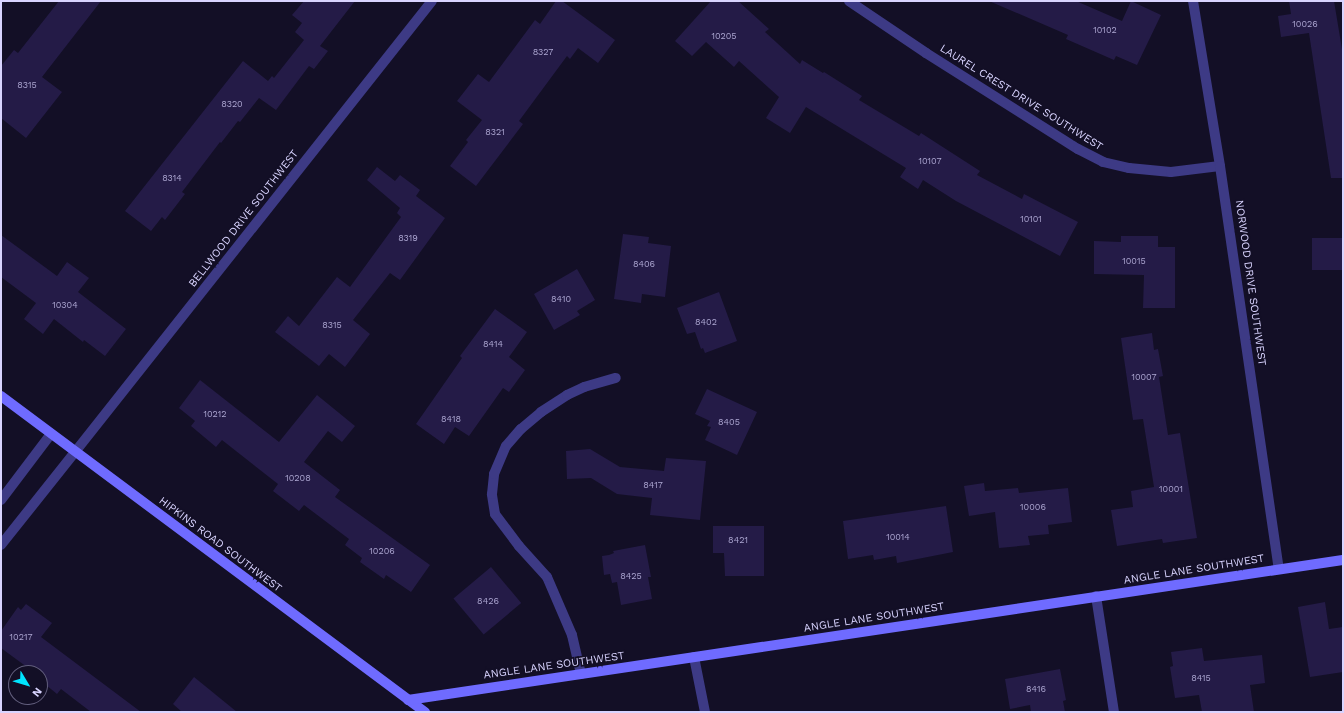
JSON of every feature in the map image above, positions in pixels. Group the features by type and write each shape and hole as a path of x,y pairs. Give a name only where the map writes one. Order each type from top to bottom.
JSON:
{"street":[{"name":"BELLWOOD DRIVE SOUTHWEST","path":"1,544 432,1"},
{"name":"LAUREL CREST DRIVE SOUTHWEST","path":"849,1 926,54 1078,149 1103,162 1129,168 1171,172 1220,166"},
{"name":"NORWOOD DRIVE SOUTHWEST","path":"1193,1 1220,166 1278,569"},
{"path":"581,674 572,635 559,601 547,577 519,546 495,514 492,494 494,474 506,446 521,429 541,412 567,395 584,387 616,378"},
{"name":"HIPKINS ROAD SOUTHWEST","path":"1,396 425,712"},
{"path":"1,500 51,434"},
{"name":"ANGLE LANE SOUTHWEST","path":"408,700 1343,560"},
{"path":"1096,596 1114,712"},
{"path":"694,657 705,712"}],"building":[{"path":"59,1 101,1 42,77 62,92 26,138 1,118 1,66 14,50 18,53"},
{"path":"304,1 355,1 320,46 328,51 314,69 309,66 276,110 259,98 240,122 238,121 221,143 220,142 182,192 185,194 165,220 162,217 151,231 125,211 243,61 268,81 272,76 274,78 304,40 295,32 302,23 292,15"},
{"path":"556,1 562,1 615,40 598,63 578,48 570,59 567,56 519,121 523,124 476,186 450,166 468,142 466,140 482,120 457,101 478,74 489,82 535,20 540,24"},
{"path":"711,1 738,1 769,29 765,32 800,64 802,60 823,73 824,72 862,96 859,100 919,136 921,133 980,171 977,175 1022,199 1024,194 1078,222 1060,256 956,201 923,180 918,189 900,177 906,168 806,107 790,133 766,118 779,97 739,61 734,67 706,42 692,56 675,41"},
{"path":"989,1 1076,1 1122,21 1131,1 1161,15 1137,65 1116,56 1114,60 1066,39 1068,35"},
{"path":"1289,1 1334,1 1343,55 1343,178 1331,178 1309,33 1281,37 1278,16 1291,14"},
{"path":"377,167 395,181 400,175 420,190 416,196 445,218 400,280 390,273 353,320 370,334 345,367 329,354 319,366 275,332 288,316 299,326 337,277 350,287 401,217 397,213 400,208 367,180"},
{"path":"623,234 649,237 648,243 671,246 665,297 642,294 641,303 614,299"},
{"path":"1,235 57,276 67,262 89,278 78,292 126,329 105,356 84,340 83,342 54,319 43,334 24,319 36,303 1,277"},
{"path":"1121,236 1158,236 1158,247 1175,247 1175,308 1143,308 1144,275 1094,274 1094,241 1121,242"},
{"path":"1312,238 1343,238 1343,270 1312,270"},
{"path":"577,269 595,300 577,311 580,315 554,330 534,294"},
{"path":"719,292 737,341 705,353 703,348 701,349 695,332 687,334 677,308"},
{"path":"495,309 527,332 509,357 525,370 509,392 503,388 469,436 455,427 444,444 416,424 462,358 460,356"},
{"path":"1152,333 1154,350 1158,349 1163,376 1159,377 1168,435 1180,433 1197,538 1163,543 1162,539 1117,546 1111,510 1133,507 1131,491 1154,487 1143,419 1133,420 1121,338"},
{"path":"200,380 279,442 317,395 355,426 342,442 328,431 304,462 340,490 335,497 430,565 411,592 386,575 384,579 360,562 362,558 345,545 349,539 304,505 299,511 273,491 278,484 222,440 216,447 191,426 195,421 179,408"},
{"path":"707,389 757,412 737,455 705,440 711,427 707,426 710,421 695,414"},
{"path":"590,449 620,467 664,471 666,458 706,461 700,520 650,515 652,498 617,494 591,478 567,479 566,451"},
{"path":"984,483 985,491 1018,488 1019,493 1068,488 1072,522 1048,525 1049,534 1028,536 1030,545 999,548 995,512 969,516 964,486"},
{"path":"946,506 953,552 897,563 896,556 874,560 873,555 848,559 843,521"},
{"path":"713,526 764,526 764,576 725,576 724,553 713,553"},
{"path":"645,545 651,577 648,577 652,599 621,605 617,582 612,583 610,574 604,575 602,556 614,553 613,551"},
{"path":"491,567 521,603 484,635 453,598"},
{"path":"1325,602 1329,629 1343,627 1343,672 1310,677 1298,607"},
{"path":"26,604 52,623 41,637 141,712 91,712 61,689 57,694 48,687 48,665 24,665 1,648 1,631 18,607 21,610"},
{"path":"1202,648 1204,661 1262,655 1265,683 1250,685 1254,712 1202,712 1199,695 1175,698 1170,667 1173,666 1171,652"},
{"path":"1060,669 1066,700 1063,701 1065,712 1031,712 1030,705 1010,709 1005,679"},
{"path":"194,677 237,712 182,712 173,704"}]}
